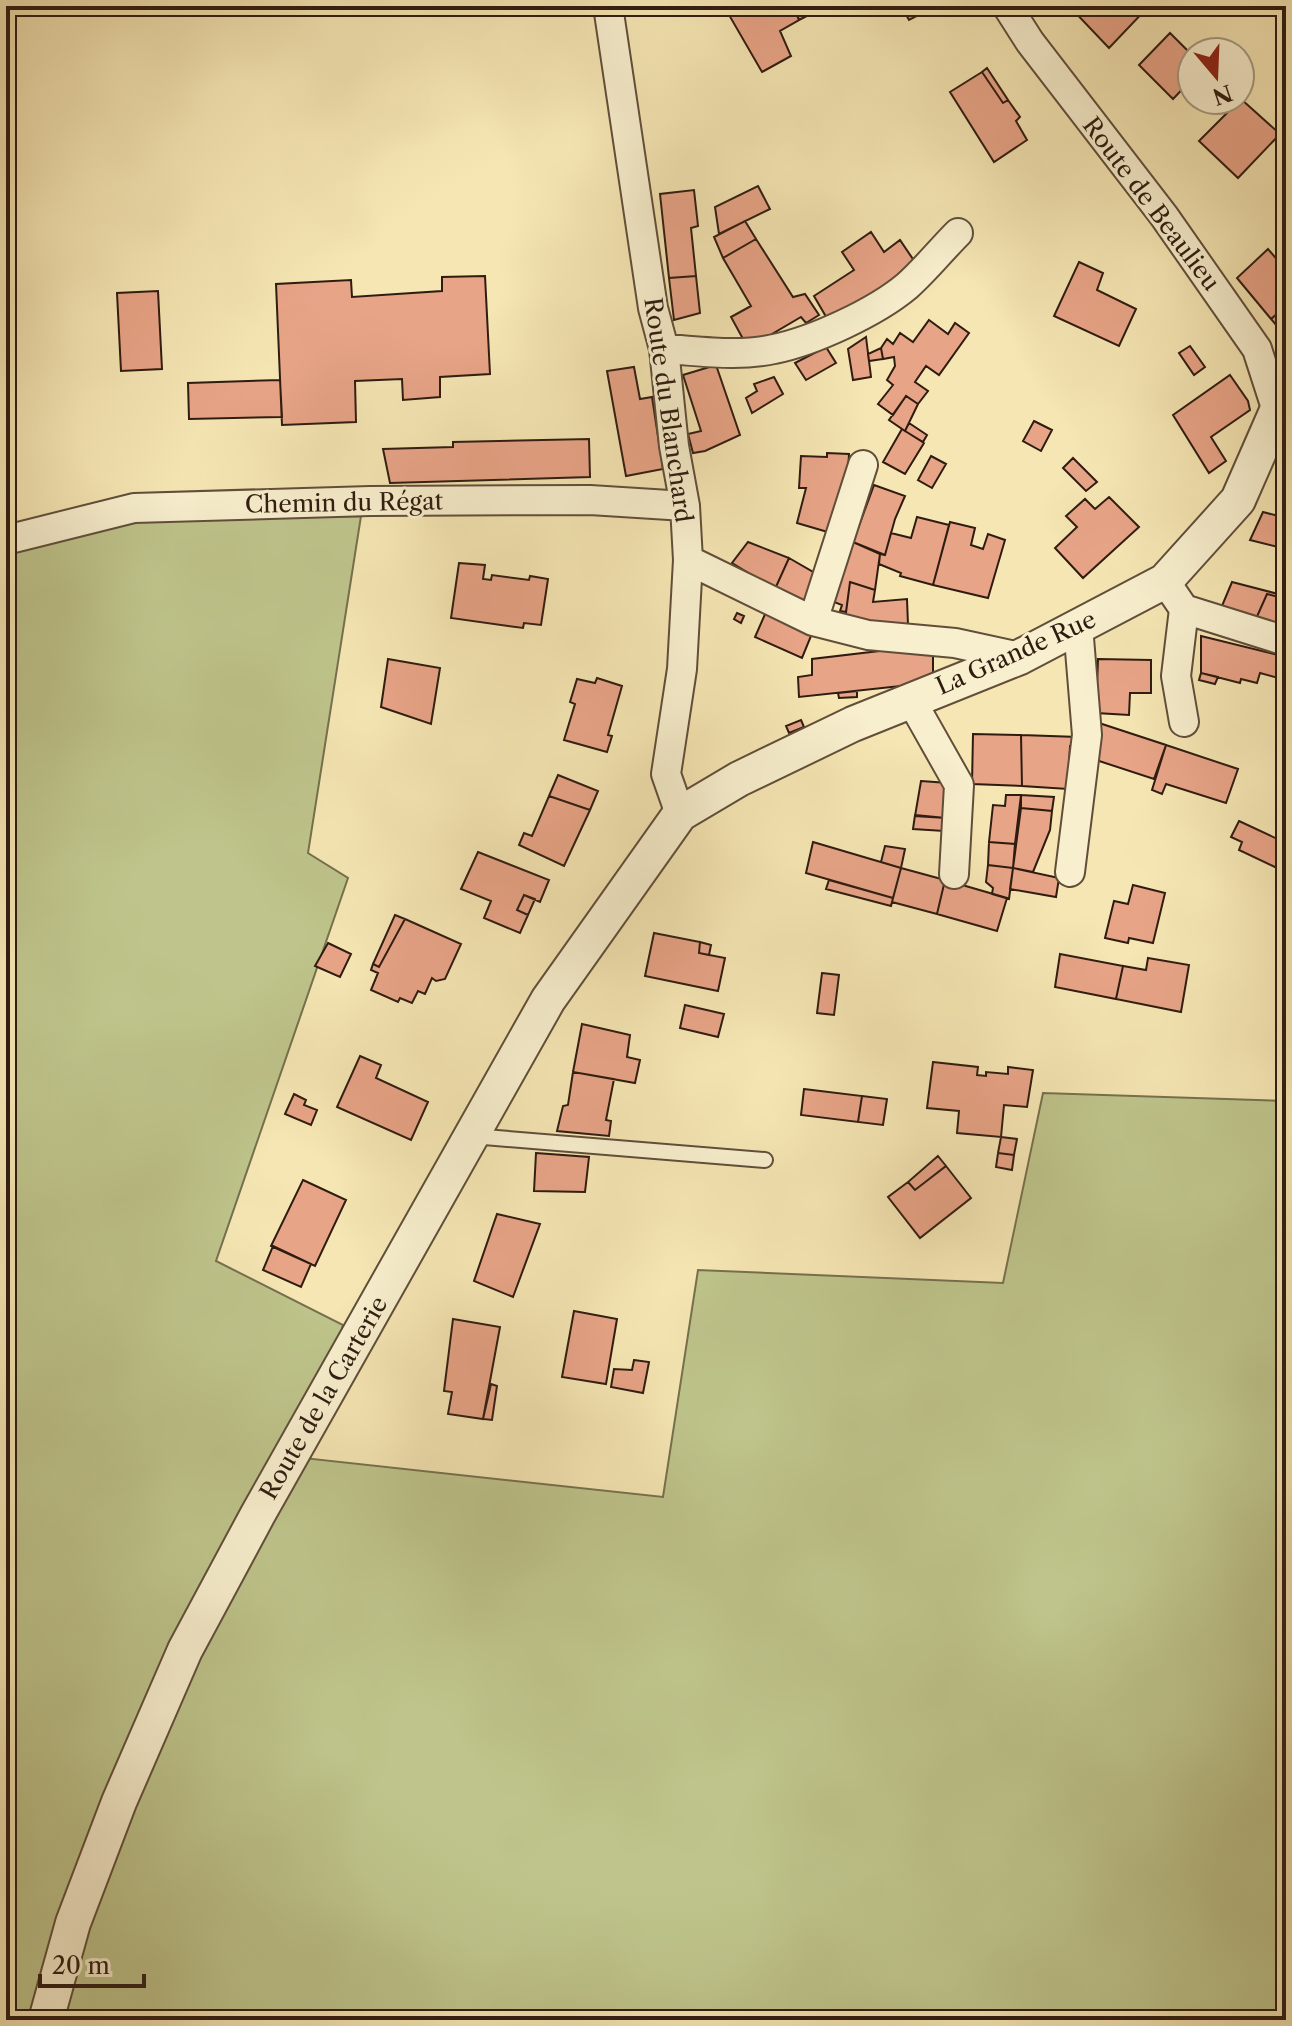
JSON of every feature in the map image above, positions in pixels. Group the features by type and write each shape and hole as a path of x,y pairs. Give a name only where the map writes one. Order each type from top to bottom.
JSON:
{"street":[{"name":"Route du Blanchard","path":"608,6 653,308 664,349 674,446 685,506 688,560 682,669 666,774 680,814"},
{"name":"Route de Beaulieu","path":"1007,6 1030,42 1164,216 1257,349 1282,408"},
{"path":"664,349 726,353 774,349 816,335 852,320 905,287 958,233"},
{"name":"La Grande Rue","path":"680,814 739,779 853,724 1020,657 1165,581 1238,500 1282,408"},
{"path":"813,621 863,465"},
{"name":"Chemin du Régat","path":"6,540 134,508 370,501 590,500 685,506"},
{"path":"688,560 813,621 868,635 955,643 1020,657"},
{"path":"1165,581 1184,609 1286,641"},
{"path":"1184,609 1176,676 1184,722"},
{"path":"1070,872 1087,735 1078,626"},
{"path":"911,700 959,785 954,874"},
{"name":"Route de la Carterie","path":"46,2020 78,1910 119,1802 185,1650 258,1514 548,1000 680,814"}],"lane":[{"path":"472,1136 765,1160"}],"green space":[{"path":"361,516 308,853 348,878 216,1261 343,1325 303,1458 663,1497 698,1270 1003,1283 1043,1093 1286,1101 1286,2020 6,2020 6,550 140,520"}],"building":[{"path":"793,6 799,20 780,31 791,56 762,72 725,8"},
{"path":"793,6 826,6 799,20"},
{"path":"901,6 936,6 909,20"},
{"path":"1069,6 1149,6 1109,48"},
{"path":"1170,33 1176,39 1176,96 1173,99 1139,65"},
{"path":"987,68 1008,100 1003,103 982,72"},
{"path":"982,72 1003,103 1008,100 1020,117 1016,121 1027,140 994,162 950,92"},
{"path":"1256,112 1280,134 1238,178 1199,141 1224,116 1256,116"},
{"path":"758,186 770,209 719,234 715,207"},
{"path":"694,190 698,226 691,228 696,276 669,278 660,194"},
{"path":"745,221 756,239 723,258 714,237"},
{"path":"871,232 884,252 900,240 919,268 832,327 814,296 854,270 842,252"},
{"path":"756,239 793,297 805,294 819,315 806,323 801,317 748,348 731,317 751,306 723,258"},
{"path":"1268,249 1286,270 1286,306 1271,319 1237,278"},
{"path":"1079,262 1103,273 1097,290 1136,309 1119,346 1054,316"},
{"path":"485,276 490,374 440,377 440,397 403,400 402,379 355,381 356,422 282,425 276,284 351,280 352,297 442,291 442,277"},
{"path":"696,276 700,313 674,320 669,278"},
{"path":"158,291 162,369 121,371 117,293"},
{"path":"1286,306 1286,337 1271,319"},
{"path":"929,320 948,334 955,323 969,333 939,375 926,366 915,382 928,391 918,404 906,396 893,415 878,404 893,385 887,380 895,366 894,357 883,359 881,348 887,339 893,344 900,333 913,342"},
{"path":"866,337 871,377 853,380 848,349"},
{"path":"1190,346 1205,367 1194,375 1179,353"},
{"path":"826,347 836,363 806,380 795,363"},
{"path":"881,348 883,359 869,361 868,354"},
{"path":"716,365 740,435 705,451 693,453 688,434 701,431 683,375"},
{"path":"634,367 640,399 652,397 663,469 626,476 607,371"},
{"path":"1230,375 1248,401 1250,410 1211,437 1226,461 1209,473 1173,415"},
{"path":"774,377 783,394 752,413 746,398 757,391 754,384"},
{"path":"280,380 282,417 189,419 188,383"},
{"path":"906,396 918,404 905,431 889,420"},
{"path":"1034,421 1052,430 1041,451 1023,441"},
{"path":"909,423 927,435 923,442 905,431"},
{"path":"902,429 924,443 905,474 883,462"},
{"path":"589,439 590,477 390,483 383,449 453,447 453,442"},
{"path":"827,453 849,454 848,472 831,533 797,523 806,488 799,488 801,456 827,457"},
{"path":"931,456 946,464 932,488 918,480"},
{"path":"1073,458 1097,482 1086,491 1063,468"},
{"path":"874,485 905,496 885,555 853,542"},
{"path":"1109,497 1139,527 1083,578 1055,548 1077,527 1066,516 1085,499 1095,509"},
{"path":"1263,512 1286,518 1286,549 1250,540"},
{"path":"917,517 949,525 933,585 900,576 901,573 879,564 880,554 885,555 891,533 911,538"},
{"path":"950,522 975,528 971,545 983,549 988,534 1005,540 988,598 933,585"},
{"path":"748,542 789,558 775,589 732,563"},
{"path":"853,542 880,554 875,590 850,582 846,612 840,611 842,605 834,602"},
{"path":"789,558 820,576 805,604 775,589"},
{"path":"459,563 485,565 483,579 491,580 492,575 548,579 541,625 524,623 523,628 451,618"},
{"path":"850,582 875,590 873,602 907,599 908,625 845,620"},
{"path":"1232,582 1286,596 1286,599 1267,594 1255,621 1219,613"},
{"path":"1267,594 1286,599 1286,628 1255,621"},
{"path":"766,612 811,636 802,658 755,637"},
{"path":"737,613 744,616 741,623 734,619"},
{"path":"1201,636 1286,657 1286,680 1260,673 1257,683 1241,679 1240,683 1201,673"},
{"path":"905,648 933,648 933,676 910,685 799,697 798,677 812,675 812,659"},
{"path":"388,659 440,668 431,724 381,707"},
{"path":"1098,659 1151,660 1151,693 1130,693 1129,715 1096,713"},
{"path":"1201,673 1218,677 1215,684 1199,680"},
{"path":"597,678 622,686 608,735 612,736 607,752 564,740 575,704 570,702 577,679 595,683"},
{"path":"857,691 857,697 839,698 838,693"},
{"path":"801,720 804,727 789,733 786,726"},
{"path":"1096,722 1166,745 1154,779 1093,759"},
{"path":"973,734 1021,735 1022,786 972,784"},
{"path":"1021,735 1078,737 1077,746 1070,746 1068,789 1022,786"},
{"path":"1166,745 1238,769 1226,803 1166,784 1162,794 1152,790"},
{"path":"558,775 598,791 590,810 549,796"},
{"path":"921,781 948,783 945,818 915,816"},
{"path":"1006,795 1021,795 1015,844 989,842 993,805 1005,806"},
{"path":"1021,795 1054,797 1052,811 1021,808"},
{"path":"549,796 590,810 564,866 519,845 524,833 532,836"},
{"path":"1021,808 1052,811 1050,830 1033,872 1013,868"},
{"path":"915,815 945,818 944,831 913,829"},
{"path":"1239,821 1286,843 1277,868 1239,850 1242,842 1231,837"},
{"path":"813,842 901,868 893,898 806,873"},
{"path":"989,842 1015,844 1013,868 988,865"},
{"path":"885,846 905,849 901,868 881,862"},
{"path":"478,852 549,880 540,902 524,895 517,910 528,915 520,933 484,918 491,901 461,889"},
{"path":"988,865 1013,868 1009,899 992,894 993,888 986,882"},
{"path":"901,868 945,880 937,914 892,902"},
{"path":"1013,868 1059,878 1056,897 1010,889"},
{"path":"829,880 893,898 891,906 826,889"},
{"path":"945,880 1007,898 997,931 937,914"},
{"path":"1133,885 1165,893 1153,943 1129,938 1128,943 1105,938 1114,901 1128,904"},
{"path":"524,895 535,899 528,915 517,910"},
{"path":"395,915 405,919 379,967 373,964"},
{"path":"405,919 461,944 445,979 436,981 432,978 425,994 418,991 412,1003 400,998 398,1002 371,990 378,973 371,970 373,964 379,967"},
{"path":"654,933 700,942 699,953 725,958 718,991 645,976"},
{"path":"700,942 711,945 709,955 699,953"},
{"path":"328,943 351,954 340,977 315,966"},
{"path":"1060,954 1123,966 1116,999 1055,987"},
{"path":"1148,958 1189,965 1181,1012 1116,999 1123,966 1146,970"},
{"path":"822,973 839,975 834,1015 817,1013"},
{"path":"685,1005 724,1014 718,1037 680,1028"},
{"path":"582,1024 630,1035 627,1057 640,1060 635,1083 573,1072"},
{"path":"360,1056 381,1065 376,1078 428,1102 411,1140 337,1107"},
{"path":"933,1062 978,1067 977,1075 986,1076 986,1072 1008,1074 1008,1067 1033,1070 1027,1107 1004,1105 1001,1137 957,1133 959,1111 927,1108"},
{"path":"573,1072 614,1079 606,1120 611,1121 609,1136 557,1131 563,1106 568,1105"},
{"path":"804,1089 862,1096 858,1122 801,1115"},
{"path":"294,1094 306,1100 304,1105 317,1110 311,1125 285,1114"},
{"path":"862,1096 887,1099 883,1125 858,1122"},
{"path":"1001,1137 1017,1139 1014,1155 998,1153"},
{"path":"536,1153 589,1157 585,1192 534,1191"},
{"path":"998,1153 1014,1155 1012,1170 996,1167"},
{"path":"938,1156 946,1166 915,1190 908,1182"},
{"path":"946,1166 971,1198 920,1238 888,1197 908,1182 915,1190"},
{"path":"303,1180 346,1200 315,1266 271,1246"},
{"path":"497,1214 540,1224 513,1297 474,1281"},
{"path":"273,1246 311,1264 301,1287 263,1270"},
{"path":"574,1311 617,1319 606,1384 562,1377"},
{"path":"453,1319 500,1327 483,1419 448,1414 452,1392 444,1391"},
{"path":"634,1360 649,1362 643,1393 611,1387 614,1369 632,1370"},
{"path":"491,1384 497,1386 492,1420 483,1419"}]}
